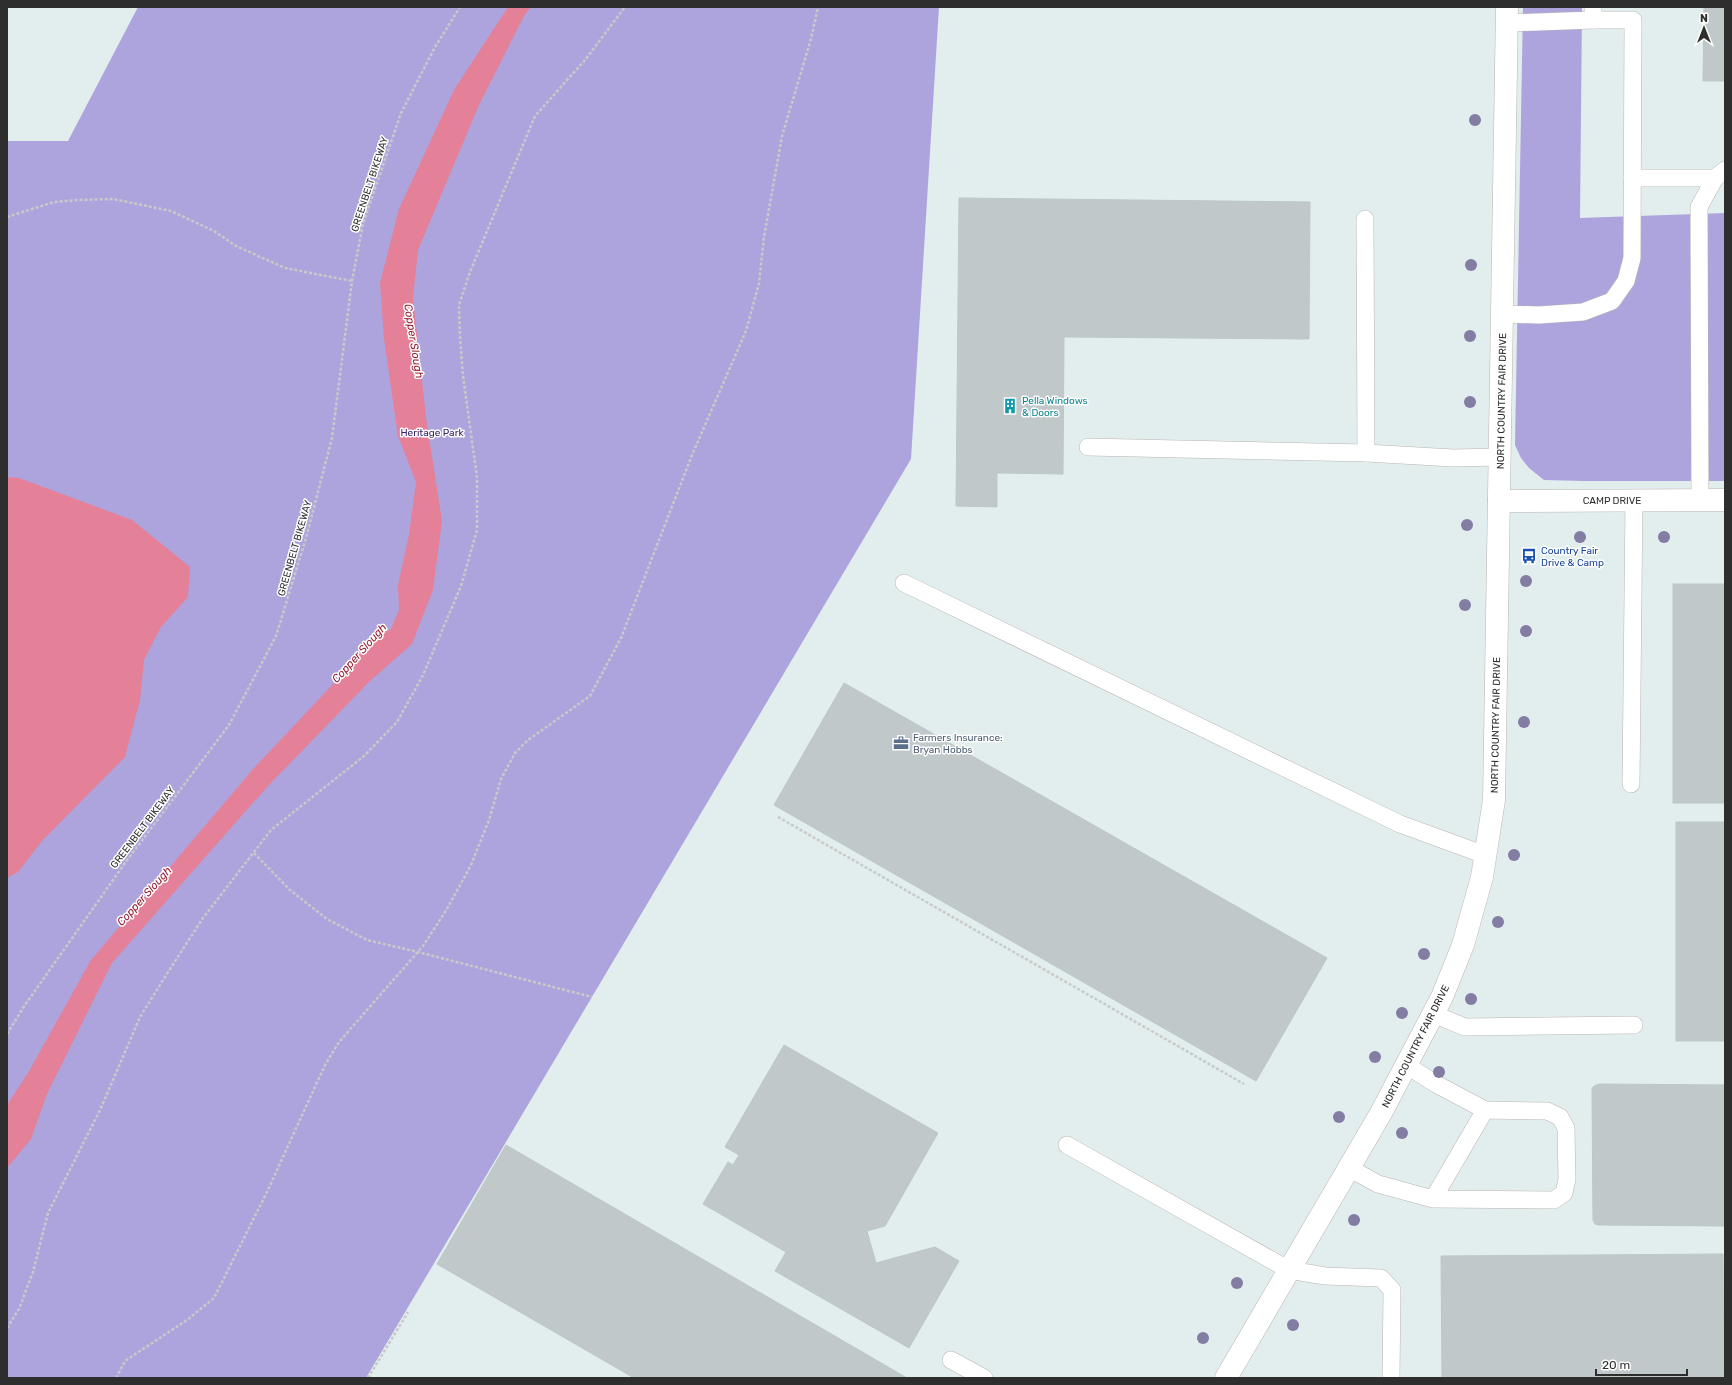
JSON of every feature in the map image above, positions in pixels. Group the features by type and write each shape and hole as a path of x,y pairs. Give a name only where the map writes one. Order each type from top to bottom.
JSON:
{"street":[{"name":"NORTH COUNTRY FAIR DRIVE","path":"1226,1378 1381,1113 1442,997 1463,946 1482,877 1494,800 1502,314 1504,11"},
{"name":"CAMP DRIVE","path":"1499,501 1725,500"}],"lane":[{"path":"1502,314 1539,315 1583,312 1612,301 1626,281 1632,258 1633,20 1593,14 1504,11"},
{"path":"1632,178 1720,174"},
{"path":"1700,500 1699,207 1720,174"},
{"path":"1365,219 1366,453"},
{"path":"1088,448 1366,453 1453,458 1500,457"},
{"path":"1631,784 1634,500"},
{"path":"904,583 1400,824 1485,854"},
{"path":"1433,1014 1465,1027 1634,1025"},
{"path":"1349,1168 1378,1184 1433,1199 1554,1200 1564,1193 1567,1179 1566,1128 1560,1117 1547,1111 1485,1110 1436,1084 1406,1065"},
{"path":"1433,1199 1485,1110"},
{"path":"1067,1145 1289,1270 1324,1276 1381,1278 1392,1290 1391,1378"},
{"path":"952,1360 984,1378"}],"path":[{"name":"GREENBELT BIKEWAY","path":"7,1034 25,1005 125,863 229,725 276,636 306,538 332,438 352,281 363,224 401,113 435,47 460,7"},
{"path":"7,1328 19,1309 33,1272 48,1213 101,1108 140,1017 203,918 271,830 364,756 397,722 423,675 461,586 477,530 477,477 463,376 459,305 470,272 535,116 585,60 625,7"},
{"path":"116,1378 125,1361 186,1320 214,1298 267,1192 325,1065 357,1020 418,952 446,909 471,865 489,820 501,779 515,752 528,740 590,696 620,638 692,455 746,331 759,283 764,237 782,136 811,39 818,7"},
{"path":"7,217 54,202 113,199 172,211 214,231 236,246 285,268 352,281"},
{"path":"778,817 1244,1084"},
{"path":"254,853 290,890 327,919 367,940 592,997"},
{"path":"368,1378 408,1312"}],"green space":[{"name":"Heritage Park","path":"138,7 939,7 911,459 366,1378 7,1378 7,141 68,141"},
{"path":"1523,7 1582,7 1580,218 1725,213 1725,481 1544,480 1529,468 1521,458 1515,445"}],"water":[{"name":"Copper Slough","path":"508,7 531,7 524,16 479,105 418,250 413,298 426,417 442,521 433,590 412,644 369,682 268,786 112,963 47,1094 31,1139 7,1168 7,1105 28,1073 91,960 254,768 336,681 372,639 391,629 399,610 398,585 409,535 416,482 398,436 384,339 380,283 399,209 454,90"},
{"path":"7,477 19,478 132,520 190,567 188,597 161,627 144,660 140,700 125,757 42,841 18,872 7,878"}],"building":[{"path":"1704,7 1725,7 1725,81 1703,81"},
{"name":"Pella Windows & Doors","path":"959,198 1310,202 1309,339 1064,337 1063,474 997,473 997,507 956,506"},
{"path":"1673,584 1725,584 1725,803 1673,803"},
{"path":"844,683 1327,958 1256,1081 774,805"},
{"path":"1676,822 1725,822 1725,1041 1676,1041"},
{"path":"784,1045 938,1133 885,1226 867,1231 876,1263 935,1247 959,1261 909,1348 775,1271 786,1252 703,1204 728,1162 733,1165 739,1155 725,1147"},
{"path":"1599,1084 1725,1085 1725,1226 1595,1224 1593,1220 1592,1089 1594,1086"},
{"path":"506,1145 907,1378 634,1378 437,1264"},
{"path":"1723,1254 1724,1378 1442,1378 1441,1256"}],"place":[{"name":"Pella Windows & Doors","path":"1010,406"},
{"name":"Country Fair Drive & Camp","path":"1529,556"},
{"name":"Farmers Insurance: Bryan Hobbs","path":"901,743"}]}
